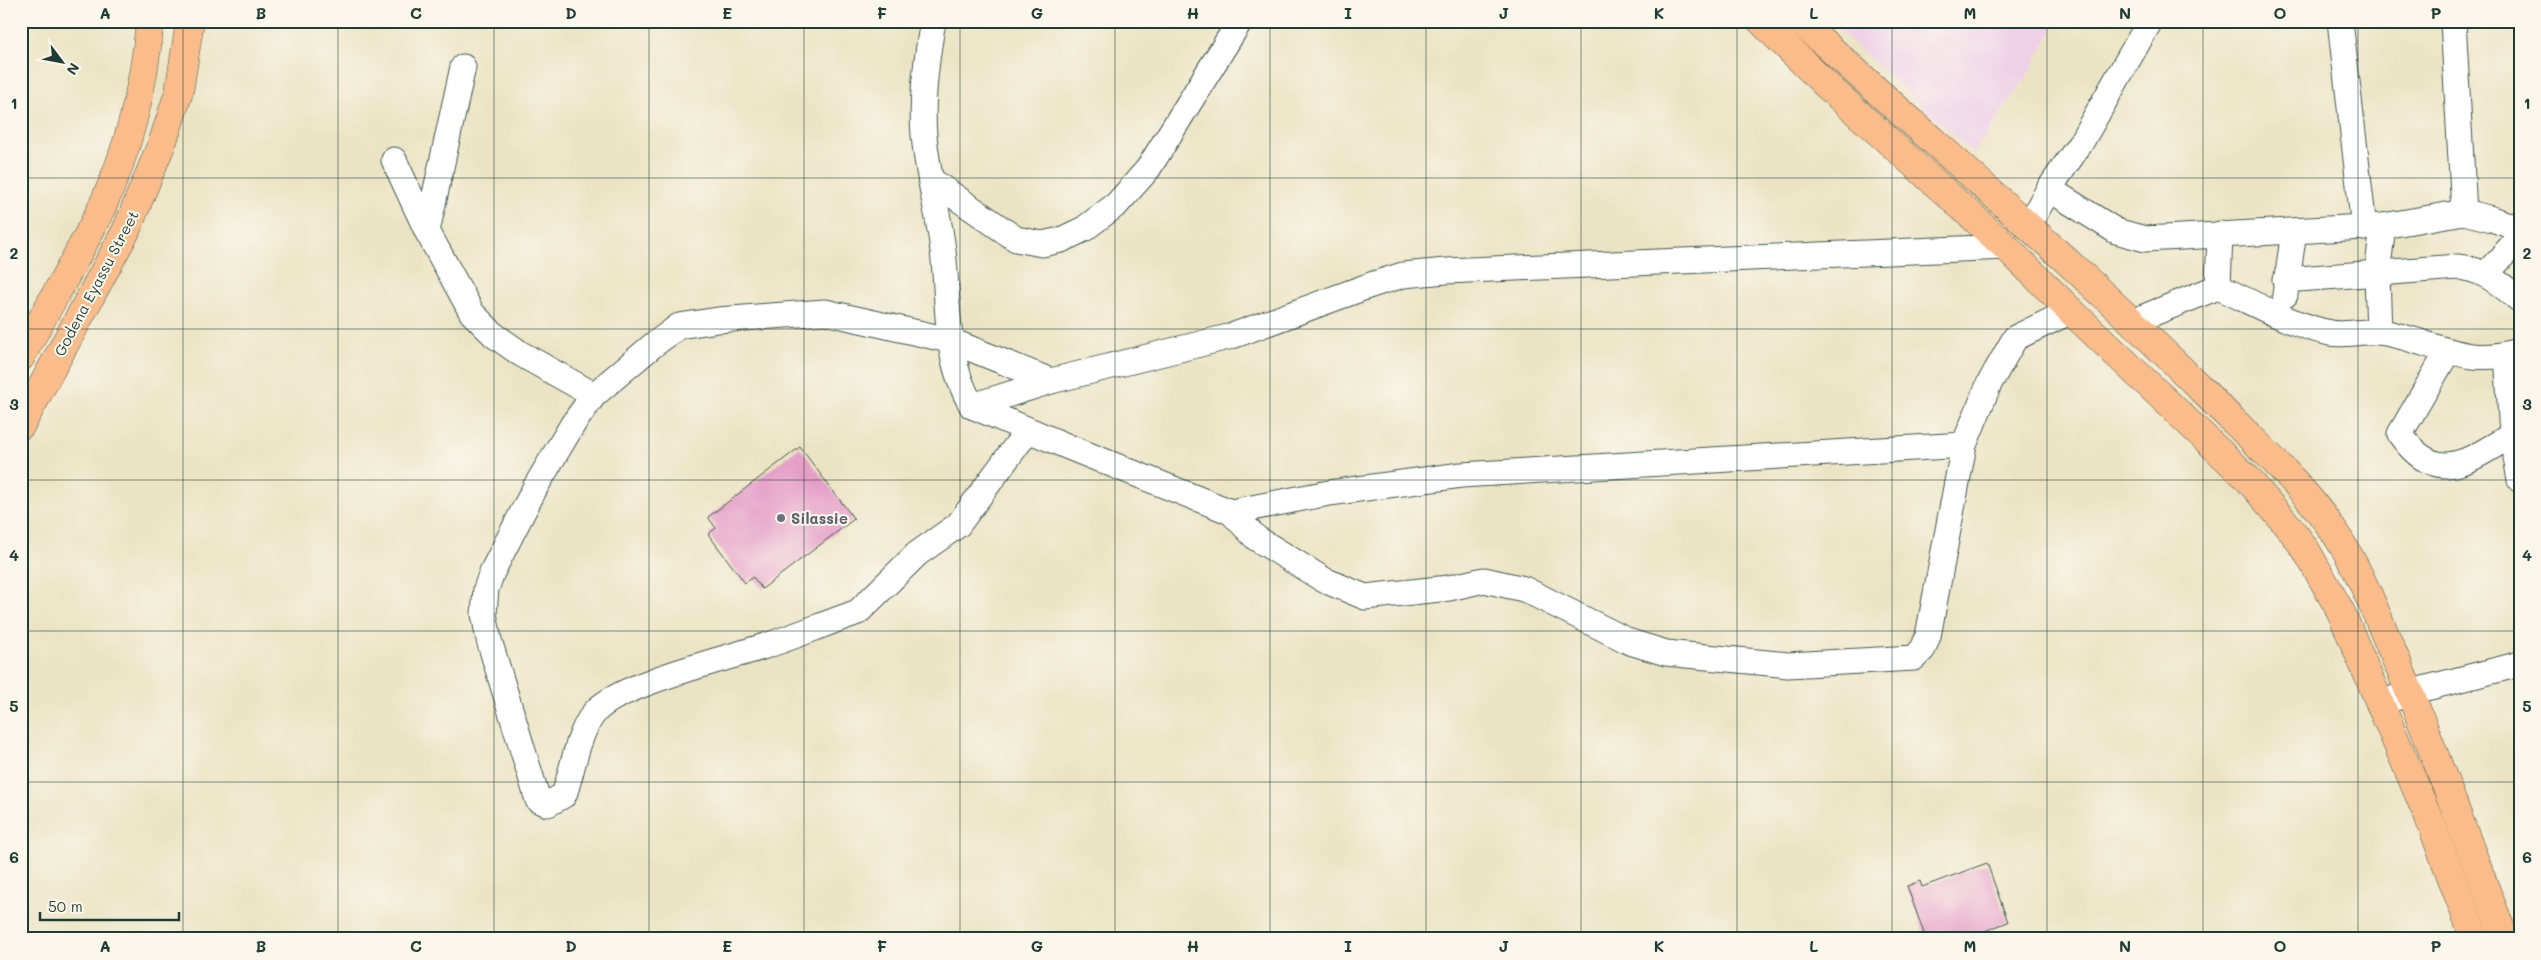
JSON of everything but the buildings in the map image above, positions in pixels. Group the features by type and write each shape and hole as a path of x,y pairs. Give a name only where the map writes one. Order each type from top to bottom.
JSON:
{"main road":[{"name":"Godena Eyassu Street","path":"21,357 101,209 117,168 136,110 147,60 150,21"},
{"name":"Godena Eyassu Street","path":"21,426 126,231 164,138 179,92 190,21"},
{"path":"1800,21 2029,224 2134,321 2249,437 2280,465 2310,498 2357,570 2411,692 2505,939"},
{"path":"1771,25 1825,84 2006,247 2070,311 2246,477 2290,528 2310,556 2341,612 2430,821 2475,939"},
{"path":"1825,84 1844,62"}],"street":[{"path":"932,21 927,53 924,133 942,244 949,340 964,391 972,406 1231,512 1256,538 1324,580 1365,597 1449,588 1484,580 1524,589 1630,642 1666,653 1788,666 1914,658 1923,649 1928,636 1964,445 1989,384 2015,338 2070,311"},
{"path":"931,180 1016,239 1042,244 1084,229 1118,204 1148,169 1240,21"},
{"path":"2029,224 2049,189 2080,144 2150,21"},
{"path":"2340,21 2373,227 2379,332"},
{"path":"2453,21 2464,212"},
{"path":"427,231 463,67"},
{"path":"394,160 427,231 472,313 494,335 521,354 594,395"},
{"path":"2049,189 2116,231 2145,240 2220,234 2373,227 2464,212 2520,229"},
{"path":"2284,317 2285,280 2294,230"},
{"path":"2218,287 2220,234"},
{"path":"2486,274 2520,237"},
{"path":"972,406 1051,380 1232,336 1371,285 1403,276 1446,271 2006,247"},
{"path":"2285,280 2377,275 2458,267 2472,268 2486,274 2520,300"},
{"path":"2134,321 2218,287 2284,317 2331,333 2379,332 2448,352 2479,358 2514,352 2512,436 2520,480"},
{"path":"1028,430 958,525 917,554 858,612 763,647 652,682 601,706 593,714 584,731 564,795 548,804 538,800 489,640 484,614 486,589 492,572 536,486 573,424 594,395 652,346 679,326 718,320 825,312 949,340 1051,380"},
{"path":"2448,352 2400,434 2408,445 2431,462 2443,465 2460,465 2512,436"},
{"path":"1231,512 1329,493 1461,475 1964,445"},
{"path":"2379,704 2411,692 2520,664"}],"shaded area":[{"path":"1829,21 2057,21 2029,73 1973,153"}],"place":[{"name":"Silassie","path":"781,518"}]}
